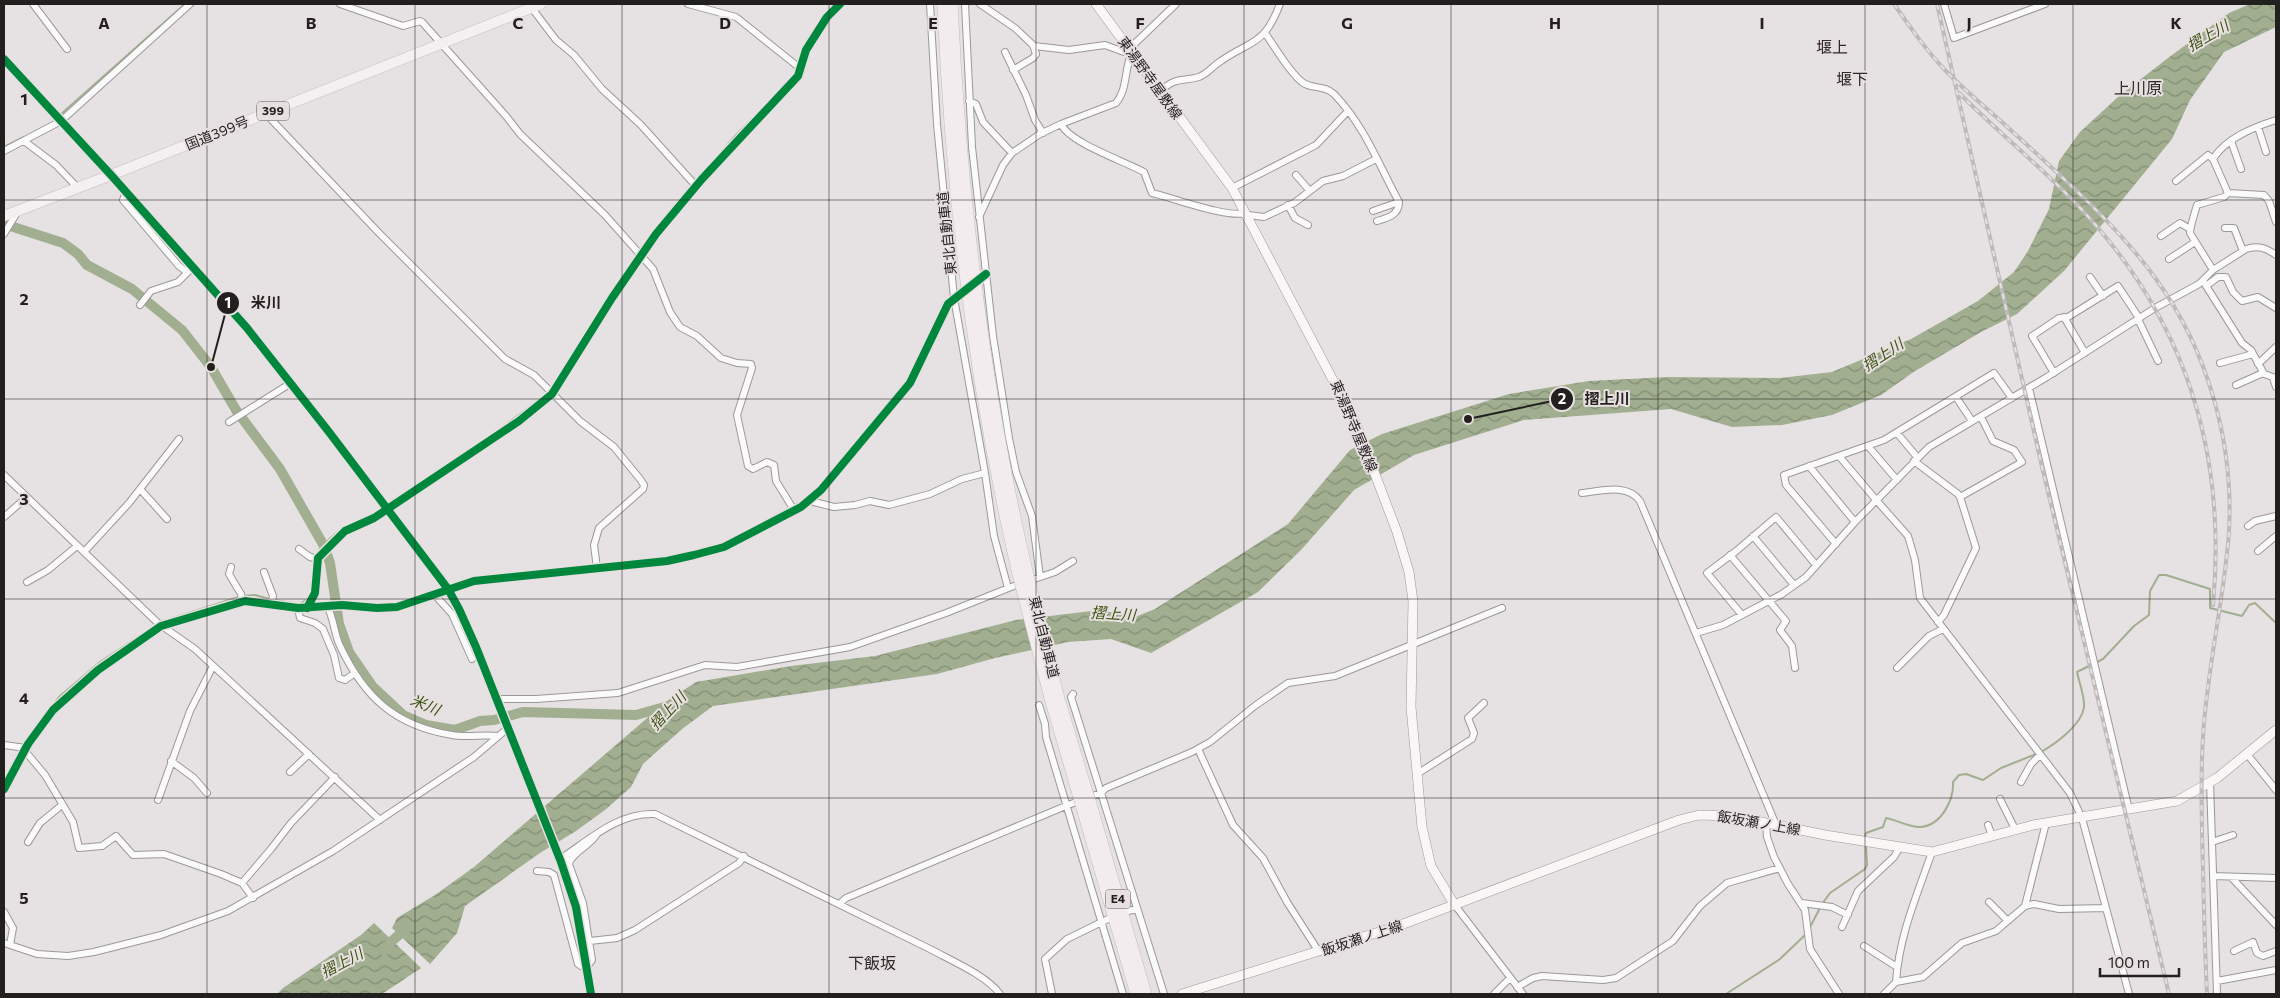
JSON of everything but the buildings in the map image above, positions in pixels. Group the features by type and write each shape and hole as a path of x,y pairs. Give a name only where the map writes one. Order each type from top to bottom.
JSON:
{"highway":[{"name":"東北自動車道","path":"943,4 951,152 970,323 988,433 1054,696 1083,793 1136,994"},
{"name":"東北自動車道","path":"952,4 960,151 978,311 990,392 1022,573"},
{"name":"国道399号","path":"8,219 18,211 536,6"},
{"name":"東北自動車道","path":"1086,806 1146,994"}],"main road":[{"name":"東湯野寺屋敷線","path":"1096,4 1232,188 1356,424 1397,532 1411,584 1413,601 1411,707 1422,826 1429,861 1440,884 1454,904"},
{"name":"飯坂瀬ノ上線","path":"1182,994 1398,926 1679,820 1699,815 1717,814 1932,852 2015,829 2177,801 2210,782 2276,730"}],"street":[{"path":"33,4 67,50"},
{"path":"4,151 24,141 59,118 190,4"},
{"path":"340,4 403,26 420,21 442,43 520,134 605,215 653,269 670,312 680,327 697,336 721,358 737,364 751,364 749,381 737,415 748,466 753,469 767,462 774,465 776,481 794,510"},
{"path":"688,4 736,16 799,68"},
{"path":"307,608 315,593 316,559 345,531 364,524 518,421 551,391 640,254 695,184 794,81 806,50 827,17 840,4"},
{"path":"930,4 937,124 954,298 985,473 994,536 1008,588"},
{"path":"965,4 969,101 983,275 1009,438 1016,472 1032,516 1040,577"},
{"path":"980,4 1014,28 1033,45 1036,54 1033,58 1013,70"},
{"path":"979,217 1003,165 1012,153 1043,133 1116,102 1121,98 1131,51 1176,4"},
{"path":"1160,91 1178,79 1205,74 1218,62 1254,43 1271,26 1280,4"},
{"path":"1944,4 1954,38 2045,4"},
{"path":"536,6 556,40 574,55 602,89 641,125 695,184"},
{"path":"1265,33 1302,82 1326,88 1348,111 1365,135 1398,202 1398,210 1394,214 1377,221"},
{"path":"1033,45 1069,50 1105,45 1124,52 1131,51"},
{"path":"1005,52 1026,95 1035,120 1043,133"},
{"path":"4,59 126,192 190,270 247,328 388,508 448,589 463,617 561,856 576,907 591,994"},
{"path":"969,101 976,104 983,122 1012,153"},
{"path":"1232,188 1316,145 1348,111"},
{"path":"266,114 379,233 505,359 534,375 580,421 614,447 644,485 612,518 599,528 594,545 597,568"},
{"path":"2213,159 2231,141 2276,120"},
{"path":"1061,124 1064,131 1075,138 1144,172 1152,193 1236,214 1261,217 1288,205 1323,181 1343,176 1376,159"},
{"path":"2258,127 2266,152"},
{"path":"24,141 56,165 78,188"},
{"path":"2231,141 2241,169"},
{"path":"2176,181 2208,156 2213,159 2228,193"},
{"path":"1296,175 1310,190"},
{"path":"2228,193 2264,195 2269,201 2276,222"},
{"path":"2190,229 2195,220 2197,206 2224,198 2228,193"},
{"path":"1373,211 1398,202"},
{"path":"1288,205 1295,218 1308,225"},
{"path":"5,232 8,219"},
{"path":"2161,236 2180,223 2190,229 2195,242 2213,270"},
{"path":"2225,228 2234,228 2243,251"},
{"path":"2169,259 2195,242"},
{"path":"2205,284 2213,270 2252,247 2265,248 2276,255"},
{"path":"143,301 154,290 178,282 190,270"},
{"path":"2090,277 2103,296"},
{"path":"1696,633 1723,625 1769,601 1794,585 1816,565 1915,459 1929,447 2054,373 2139,319 2218,277 2226,277 2233,292 2242,301 2258,297 2276,308"},
{"path":"2205,284 2239,338 2253,354 2263,373 2266,376 2275,378 2276,387"},
{"path":"2054,373 2032,336 2059,318 2064,318 2118,286 2139,319 2158,361"},
{"path":"4,789 23,748 53,710 76,688 159,624 242,599 272,601 298,608 342,605 388,608 474,581 666,560 724,547 810,501 910,383 948,304 961,292"},
{"path":"2064,318 2085,353"},
{"path":"2258,364 2276,347"},
{"path":"2220,363 2253,354"},
{"path":"1836,544 1786,485 1784,474 1868,446 1897,433 1994,373 2012,398"},
{"path":"2236,385 2263,373"},
{"path":"229,422 291,383"},
{"path":"2028,388 2129,810"},
{"path":"1956,397 1972,422"},
{"path":"1960,497 2022,462 2014,450 1993,440 1981,417"},
{"path":"1897,433 1915,459 1958,494 1976,548 1944,615 1938,622"},
{"path":"84,552 140,489 178,439"},
{"path":"1868,446 1897,480"},
{"path":"1839,456 1908,536 1915,560 1920,598 2070,792 2082,818 2129,994"},
{"path":"1809,466 1855,522"},
{"path":"810,501 834,508 870,501 889,505 930,494 962,479 985,473"},
{"path":"4,475 159,624 185,641 380,820"},
{"path":"140,489 168,519"},
{"path":"1582,493 1616,489 1637,497 1776,825"},
{"path":"4,517 27,497"},
{"path":"2248,526 2255,521 2270,519 2276,516"},
{"path":"1742,615 1707,573 1776,517 1816,565"},
{"path":"1753,536 1794,585"},
{"path":"2258,551 2276,536"},
{"path":"26,582 48,570 77,546"},
{"path":"299,549 316,559"},
{"path":"1730,555 1786,621 1780,630 1792,646 1795,668"},
{"path":"496,699 536,699 618,692 705,665 737,667 850,647 1055,572 1073,561"},
{"path":"231,567 229,574 242,599"},
{"path":"264,572 272,601"},
{"path":"434,594 452,614 472,659"},
{"path":"328,606 339,644 355,673 378,701 393,715 401,720 454,736 498,736"},
{"path":"298,608 300,618 315,623 323,629 334,655 339,678 346,680 355,673"},
{"path":"839,904 846,898 1101,793 1106,788 1198,749 1210,742 1256,705 1288,684 1335,676 1502,608"},
{"path":"1897,668 1929,636 1943,629"},
{"path":"158,800 190,711 213,666"},
{"path":"1073,694 1070,697 1076,722 1101,793 1164,994"},
{"path":"1417,774 1472,739 1474,733 1468,718 1484,703"},
{"path":"1039,705 1123,994"},
{"path":"4,912 14,928 7,944 47,956 94,952 179,930 228,912 333,851 474,756 509,727"},
{"path":"1046,732 1054,729"},
{"path":"4,745 23,748 45,775 73,822 79,848 102,846 116,836 133,855 164,854 242,883 252,898"},
{"path":"1198,749 1233,825 1263,858 1287,902 1319,952"},
{"path":"290,772 309,754"},
{"path":"2247,754 2276,790"},
{"path":"2020,782 2031,764 2040,755"},
{"path":"171,761 194,778 207,793"},
{"path":"242,883 248,873 271,849 290,823 335,777"},
{"path":"2210,782 2217,994"},
{"path":"2000,799 2015,829"},
{"path":"28,842 40,823 62,805"},
{"path":"561,856 598,832 641,815 655,814 744,856 966,969 994,987 1000,994"},
{"path":"1766,823 1769,846 1805,910 1810,949 1839,994"},
{"path":"2025,906 2046,823"},
{"path":"1988,825 1992,836"},
{"path":"569,864 573,856 591,842 598,832"},
{"path":"2212,842 2233,835"},
{"path":"1842,927 1858,891 1894,857 1900,847"},
{"path":"1896,982 1897,968 1912,905 1932,852"},
{"path":"537,871 549,872 554,875 578,964 581,966 591,963 590,942 583,903 569,864 561,856"},
{"path":"590,942 617,938 635,930 739,863 744,856"},
{"path":"1517,987 1533,978 1542,976 1603,980 1616,978 1673,941 1705,900 1727,883 1780,868"},
{"path":"2213,876 2276,878"},
{"path":"2231,876 2276,925"},
{"path":"1989,902 2008,921"},
{"path":"1802,903 1832,907 1848,916"},
{"path":"1454,904 1523,994"},
{"path":"1884,994 1896,982 1923,977 1962,943 1988,935 2025,906 2034,904 2059,909 2106,908"},
{"path":"1128,912 1137,908"},
{"path":"1052,994 1045,959 1067,939 1110,918"},
{"path":"2234,951 2253,942 2257,953 2262,956 2276,951"},
{"path":"1864,946 1897,968"},
{"path":"2217,981 2276,970"},
{"path":"1494,994 1510,978"}],"water":[{"path":"2250,4 2276,4 2276,27 2224,52 2190,100 2172,139 2064,271 2017,314 1981,332 1915,371 1881,395 1832,415 1782,425 1732,427 1671,409 1524,420 1414,455 1354,490 1301,550 1258,592 1151,653 1111,639 1068,642 995,658 937,674 713,706 682,729 643,764 631,787 605,810 465,906 457,933 430,964 392,928 397,918 435,895 474,867 667,701 696,682 791,666 875,656 1016,620 1100,610 1135,617 1155,609 1288,524 1350,450 1382,434 1509,394 1589,381 1667,377 1780,378 1832,372 1911,339 1978,301 2014,272 2028,251 2049,209 2059,161 2080,132 2118,97 2168,58 2229,13"},
{"path":"374,923 421,968 382,994 277,994 361,935"}],"waterway":[{"path":"60,115 185,4"},
{"path":"825,15 834,4"},
{"path":"705,172 735,136 775,97"},
{"path":"4,147 24,137"},
{"path":"663,221 690,189"},
{"name":"米川","path":"4,224 63,243 78,254 87,265 132,289 182,330 211,367 236,410 280,469 324,546 330,563 339,624 349,652 373,687 403,715 426,725 455,730 480,721 494,720 523,712 636,715 668,706"},
{"path":"491,436 549,392 569,360"},
{"path":"387,504 477,445"},
{"path":"371,516 383,507"},
{"path":"316,556 330,539 348,526"},
{"path":"311,594 314,561"},
{"path":"2041,752 2067,733 2082,714 2084,699 2077,672 2103,659 2134,626 2149,615 2150,591 2159,575 2166,575 2210,589 2210,608 2242,616 2249,605 2255,603 2276,623"},
{"path":"23,745 59,697 100,662 160,622 242,596 255,595 269,599"},
{"path":"274,600 300,604 309,598"},
{"path":"7,776 21,749"},
{"path":"1864,839 1866,833 1883,827 1886,818 1921,827 1935,822 1949,803 1953,782 1959,775 1966,774 1983,780 2001,768 2036,754"},
{"path":"1822,904 1830,893 1865,869 1867,865 1866,846"},
{"path":"1809,929 1820,908"},
{"name":"摺上川","path":"384,951 409,926"},
{"path":"1726,994 1780,959 1805,935"}],"railway":[{"path":"1894,4 1912,30 1945,70 2084,198 2140,258 2174,307 2190,336 2214,399 2227,465 2229,532 2227,558 2208,686 2202,754 2201,787 2207,994"},
{"path":"1937,4 2042,467 2169,994"},
{"path":"1959,93 2082,210 2118,253 2149,298 2173,344 2192,393 2205,443 2213,495 2216,549 2213,605"}],"cycle path":[{"path":"307,608 315,593 318,558 345,531 374,518 519,421 552,394 612,298 656,234 702,179 798,76 806,50 827,17 840,4"},
{"path":"4,59 111,175 247,328 329,432 448,589 476,647 561,862 576,907 591,994"},
{"path":"4,789 28,744 53,710 98,670 161,626 245,601 298,608 342,605 377,608 397,607 474,581 667,561 724,547 801,507 821,490 910,383 948,304 986,274"}],"place":[{"name":"米川","path":"211,367"},
{"name":"摺上川","path":"1468,419"}],"district":[{"name":"堰上","path":"1832,47"},
{"name":"堰下","path":"1852,79"},
{"name":"上川原","path":"2138,88"},
{"name":"下飯坂","path":"872,963"}]}
